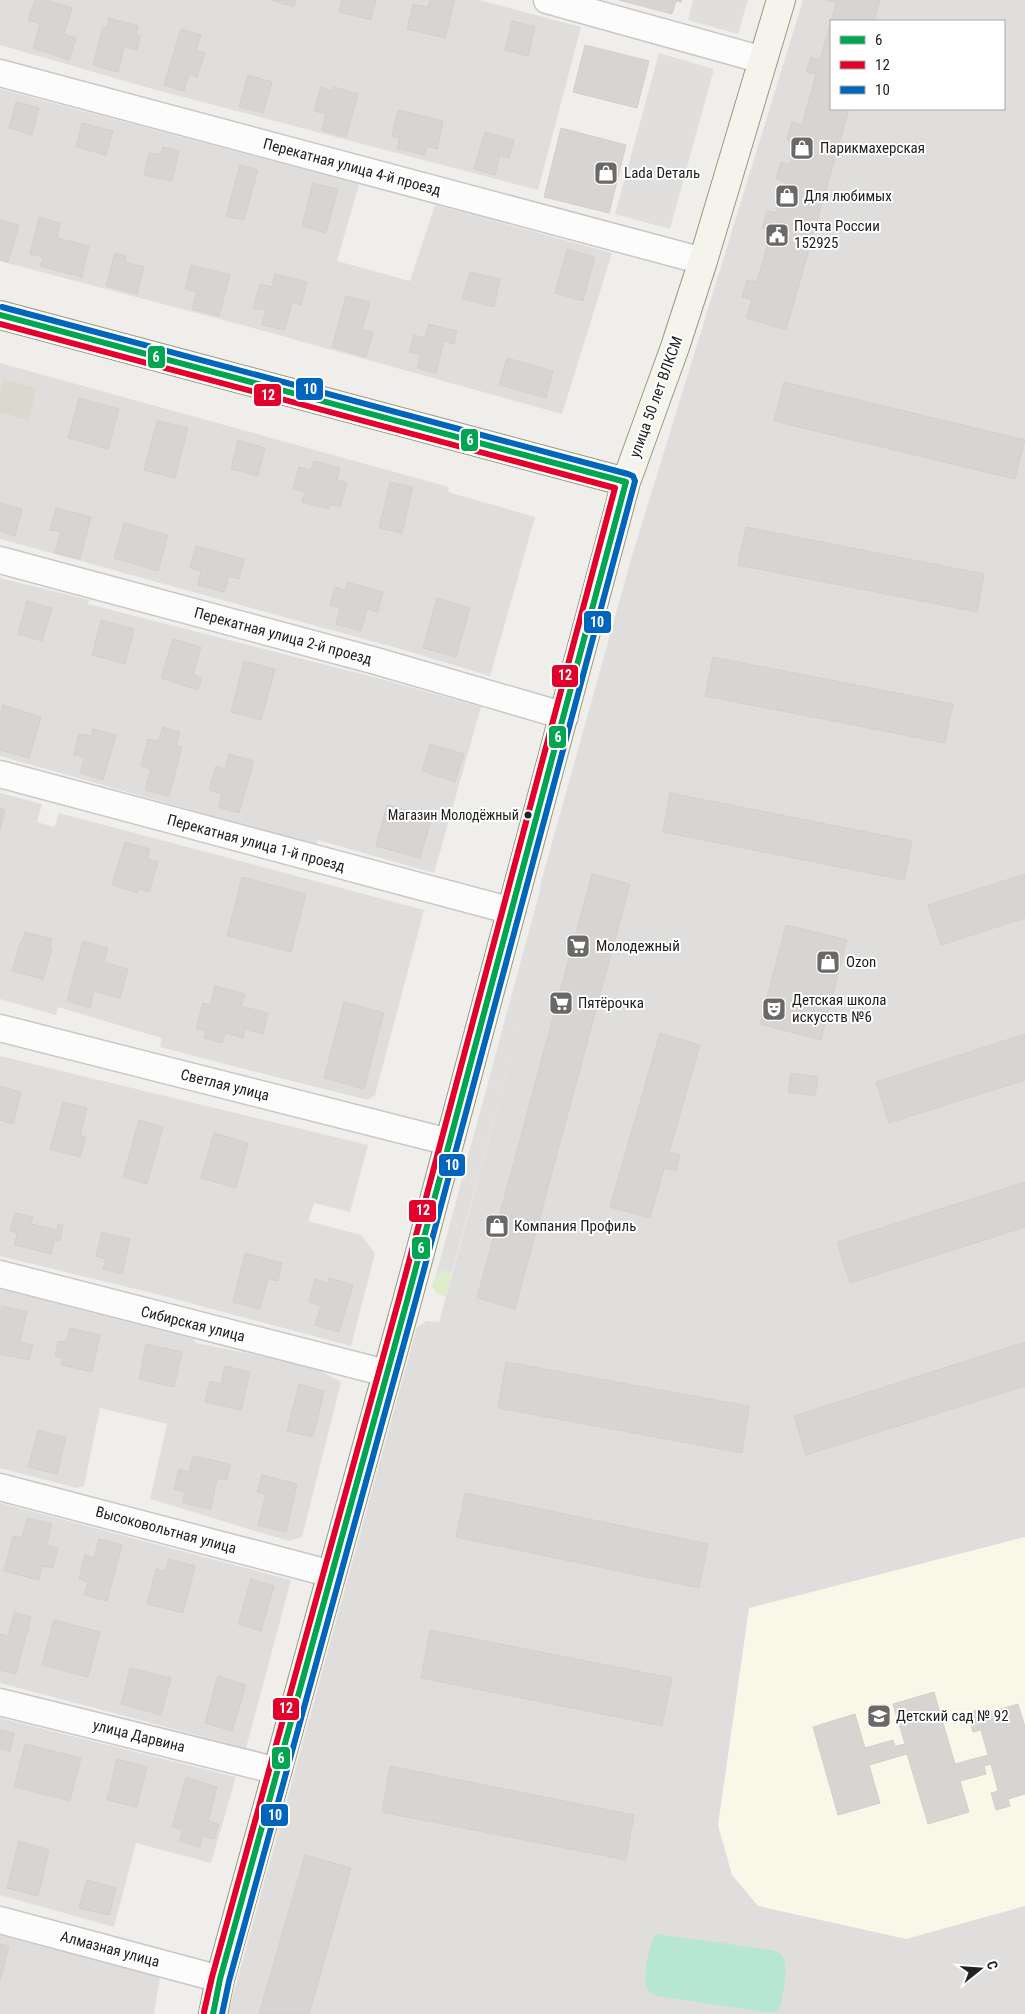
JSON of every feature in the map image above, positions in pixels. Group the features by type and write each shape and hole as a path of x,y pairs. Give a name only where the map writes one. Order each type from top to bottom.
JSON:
{"main road":[{"name":"улица 50 лет ВЛКСМ","path":"213,2014 220,1979 565,716 626,482 675,347 703,261 781,0"},
{"path":"0,315 626,482"}],"street":[{"path":"547,0 763,60"},
{"name":"Перекатная улица 4-й проезд","path":"0,73 703,261"},
{"name":"Перекатная улица 2-й проезд","path":"0,560 376,661 565,716"},
{"name":"Перекатная улица 1-й проезд","path":"0,774 512,911"},
{"name":"Светлая улица","path":"0,1028 449,1142"},
{"name":"Сибирская улица","path":"0,1274 386,1374"},
{"name":"Высоковольтная улица","path":"0,1487 332,1574"},
{"name":"улица Дарвина","path":"0,1702 278,1771"},
{"name":"Алмазная улица","path":"0,1920 220,1979"}],"shaded area":[{"path":"0,0 479,0 581,27 538,190 149,88 0,45"},
{"path":"693,0 748,0 738,34 688,20"},
{"path":"803,0 1025,0 1025,2014 228,2014 417,1327 426,1321 439,1322 446,1297 555,896 541,891 540,886 632,556"},
{"path":"659,53 714,69 670,229 615,214"},
{"path":"0,89 359,184 337,261 410,281 435,205 612,253 562,414 242,325 0,261"},
{"path":"0,363 449,487 448,492 535,517 490,676 404,650 0,539"},
{"path":"4,379 37,388 28,420 0,412 0,394"},
{"path":"0,578 89,600 88,604 381,679 481,707 434,873 318,840 315,845 0,756"},
{"path":"0,793 42,804 37,822 54,827 59,813 424,910 375,1095 368,1100 268,1075 160,1047 162,1038 58,1007 56,1015 0,999"},
{"path":"540,890 556,895 452,1272 444,1271 436,1275"},
{"path":"0,1056 368,1145 350,1212 314,1203 308,1221 361,1235 375,1253 351,1346 160,1295 0,1256"},
{"path":"0,1289 193,1339 196,1343 311,1366 341,1382 302,1537 289,1541 150,1499 167,1424 100,1408 84,1486 77,1488 0,1468"},
{"path":"0,1503 291,1580 246,1748 0,1683"},
{"name":"Детский сад № 92","path":"1025,1537 1025,1906 906,1939 758,1906 732,1875 718,1825 749,1608"},
{"path":"0,1718 236,1777 211,1863 136,1843 114,1927 0,1895"},
{"path":"0,1935 160,1977 154,2014 0,2014"}],"green space":[{"path":"444,1271 452,1272 446,1297 436,1293 432,1286 436,1275"},
{"path":"656,1934 771,1950 779,1953 784,1959 785,1977 779,2009 772,2013 656,1996 648,1988 646,1968 653,1938"}],"building":[{"path":"35,0 47,0 72,8 64,34 76,38 69,60 33,48 40,24 28,20"},
{"path":"271,0 296,0 294,7"},
{"path":"342,0 376,0 371,20 339,12"},
{"path":"430,0 455,0 445,38 407,29 413,4 428,7"},
{"path":"619,0 682,0 681,2 676,1 672,14"},
{"path":"827,0 880,0 874,20 831,20 836,3"},
{"path":"109,18 138,26 136,35 140,36 137,50 124,47 118,72 93,65 103,27 107,28"},
{"path":"512,21 535,27 528,56 505,50"},
{"path":"830,24 830,110 849,110 786,330 746,318 752,300 742,297 747,280 757,282 771,231 762,228 767,211 776,213 785,182 776,179 781,162 790,165 797,142 787,140 792,122 802,125 816,74 806,72 811,57 820,60"},
{"path":"181,29 201,35 196,50 205,53 197,77 189,74 184,91 164,85"},
{"path":"585,45 649,61 637,108 573,92"},
{"path":"248,75 272,82 263,113 239,107"},
{"path":"321,87 333,91 334,87 358,94 346,137 322,130 326,114 314,111"},
{"path":"16,102 39,108 32,135 9,128"},
{"path":"398,110 443,121 437,149 427,146 425,155 397,148 400,138 392,136"},
{"path":"82,123 113,131 106,155 76,147"},
{"path":"561,128 626,145 609,213 544,197"},
{"path":"485,132 514,140 509,158 500,155 495,175 474,169"},
{"path":"163,147 179,151 172,181 144,175 149,153 161,155"},
{"path":"240,165 258,170 244,220 226,216"},
{"path":"313,183 338,189 326,233 302,226"},
{"path":"39,217 60,223 57,238 89,246 82,277 40,266 43,257 30,254"},
{"path":"0,220 19,225 8,262 0,260"},
{"path":"567,249 595,257 583,301 555,293"},
{"path":"115,253 126,256 125,262 144,267 137,294 106,286"},
{"path":"191,265 230,275 219,316 192,309 197,292 185,289"},
{"path":"470,272 500,279 494,307 462,299"},
{"path":"275,274 307,282 301,305 292,302 285,330 262,325 266,310 253,308 260,284 272,287"},
{"path":"346,296 370,302 362,330 373,332 366,357 332,347"},
{"path":"429,324 457,331 454,344 444,341 436,373 417,368 421,355 409,352 414,335 425,338"},
{"path":"507,358 553,371 546,398 499,385"},
{"path":"784,382 1025,440 1015,479 774,421"},
{"path":"79,398 119,409 108,449 68,438"},
{"path":"157,421 188,428 175,478 144,470"},
{"path":"238,440 265,448 258,476 231,469"},
{"path":"314,461 340,468 337,480 347,483 340,507 330,504 329,509 302,502 305,492 293,489 299,467 311,470"},
{"path":"390,482 413,487 402,533 379,528"},
{"path":"0,503 22,509 15,536 0,531"},
{"path":"56,508 91,517 80,559 55,553 61,532 50,530"},
{"path":"124,523 168,535 158,571 114,558"},
{"path":"746,527 984,574 977,612 738,565"},
{"path":"196,546 244,559 239,579 229,576 224,592 198,585 201,571 190,568"},
{"path":"347,582 383,592 378,612 367,609 361,631 336,624 340,608 330,605 335,587 345,590"},
{"path":"437,598 470,608 456,657 423,648"},
{"path":"27,601 52,608 42,641 18,634"},
{"path":"101,620 134,629 125,664 92,655"},
{"path":"173,639 201,647 193,674 202,678 198,690 161,678"},
{"path":"713,657 953,704 945,743 705,696"},
{"path":"244,661 275,669 261,720 231,712"},
{"path":"3,705 41,717 29,758 0,750 0,714"},
{"path":"163,727 180,732 176,746 182,747 169,796 145,790 151,769 141,766 148,739 158,741"},
{"path":"93,729 116,735 103,780 80,773 85,757 74,755 79,734 91,736"},
{"path":"430,744 464,754 455,782 422,771"},
{"path":"229,754 254,761 239,813 218,807 222,794 209,790 216,766 225,769"},
{"path":"670,793 912,841 904,880 663,832"},
{"path":"387,805 432,817 420,858 376,846"},
{"path":"0,808 5,810 0,829"},
{"path":"125,842 150,849 147,859 158,862 149,892 138,889 137,893 112,885"},
{"path":"592,874 630,884 515,1309 477,1298"},
{"path":"1025,874 1025,918 941,945 928,905"},
{"path":"242,877 306,894 291,952 227,936"},
{"path":"786,925 847,940 821,1040 760,1024"},
{"path":"25,932 52,939 50,948 52,949 43,979 12,971"},
{"path":"83,941 108,948 104,962 128,969 120,998 94,991 90,1008 67,1001"},
{"path":"215,986 245,994 241,1006 268,1013 263,1034 245,1029 243,1038 225,1033 222,1043 204,1038 205,1031 196,1028 203,1003 210,1005"},
{"path":"344,1002 384,1013 364,1089 324,1078"},
{"path":"660,1033 700,1045 669,1152 680,1155 676,1171 664,1168 650,1218 610,1207"},
{"path":"1025,1034 1025,1080 889,1123 876,1082"},
{"path":"791,1073 818,1077 815,1096 788,1092"},
{"path":"0,1086 21,1092 13,1124 0,1120"},
{"path":"63,1102 87,1108 80,1136 86,1137 80,1157 50,1149"},
{"path":"139,1120 163,1127 147,1184 123,1177"},
{"path":"214,1133 248,1143 236,1188 201,1178"},
{"path":"1025,1182 1025,1227 850,1283 837,1242"},
{"path":"15,1213 33,1217 31,1224 57,1230 58,1224 63,1225 60,1241 54,1240 51,1254 15,1245 17,1233 10,1231"},
{"path":"102,1232 130,1239 122,1274 103,1269 106,1259 96,1256"},
{"path":"245,1253 282,1263 278,1281 268,1279 260,1309 233,1302"},
{"path":"329,1278 353,1285 339,1332 315,1325 321,1306 309,1302 315,1279 328,1283"},
{"path":"2,1306 27,1312 20,1342 33,1345 29,1360 0,1354 0,1314"},
{"path":"70,1328 100,1335 92,1372 61,1365 63,1358 55,1356 58,1341 66,1342"},
{"path":"1025,1342 1025,1386 806,1455 794,1416"},
{"path":"146,1344 182,1352 174,1387 139,1379"},
{"path":"506,1362 749,1406 742,1453 498,1408"},
{"path":"225,1366 250,1372 241,1410 205,1402 210,1381 221,1384"},
{"path":"299,1384 324,1391 313,1437 287,1431"},
{"path":"38,1430 66,1437 57,1474 28,1467"},
{"path":"193,1456 230,1464 227,1480 217,1478 211,1509 183,1503 185,1492 174,1489 179,1469 189,1472"},
{"path":"262,1475 297,1484 286,1532 258,1525 266,1494 257,1492"},
{"path":"465,1493 708,1544 699,1588 456,1537"},
{"path":"27,1518 52,1524 47,1545 58,1548 53,1568 42,1566 39,1580 4,1571 13,1536 22,1538"},
{"path":"99,1539 122,1545 107,1601 84,1595 88,1582 79,1579 85,1555 94,1558"},
{"path":"169,1559 195,1566 183,1613 147,1604 156,1569 165,1571"},
{"path":"251,1579 274,1586 261,1631 238,1624"},
{"path":"14,1613 31,1617 16,1674 0,1670 0,1634 8,1636"},
{"path":"54,1620 100,1632 88,1677 42,1665"},
{"path":"430,1630 672,1678 662,1726 421,1678"},
{"path":"130,1668 171,1678 161,1715 121,1704"},
{"path":"218,1676 246,1685 232,1731 205,1723"},
{"path":"934,1692 955,1764 988,1755 981,1730 973,1732 967,1713 981,1709 983,1714 1018,1704 1025,1727 1025,1794 1008,1799 1010,1806 996,1810 991,1793 998,1791 991,1764 984,1766 986,1774 960,1781 969,1812 928,1824 907,1754 869,1765 880,1803 838,1815 813,1727 855,1714 865,1748 893,1740 895,1746 905,1744 893,1704"},
{"path":"0,1730 14,1733 10,1751 0,1749"},
{"path":"25,1744 81,1758 70,1801 14,1787"},
{"path":"117,1759 147,1767 137,1807 107,1800"},
{"path":"390,1766 634,1815 626,1860 382,1812"},
{"path":"186,1777 217,1787 208,1821 219,1824 214,1839 203,1836 200,1847 179,1841 183,1830 172,1827"},
{"path":"19,1841 49,1850 38,1896 7,1888"},
{"path":"305,1855 351,1868 309,2014 259,2014"},
{"path":"87,1880 116,1888 109,1915 79,1908"},
{"path":"0,1944 9,1946 0,1981"}],"transit line":[{"name":"10","path":"2,307 628,474 633,476 635,481 415,1303 229,1981 222,2014"},
{"name":"6","path":"0,315 626,482"},
{"name":"12","path":"0,324 615,488 399,1299 212,1977 204,2012"},
{"name":"6","path":"213,2014 220,1979 407,1301 626,482"}],"place":[{"name":"Парикмахерская","path":"802,148"},
{"name":"Lada Dеталь","path":"606,173"},
{"name":"Для любимых","path":"787,196"},
{"name":"Почта России 152925","path":"777,235"},
{"name":"Магазин Молодёжный","path":"528,815"},
{"name":"Молодежный","path":"578,946"},
{"name":"Ozon","path":"828,962"},
{"name":"Пятёрочка","path":"561,1003"},
{"name":"Детская школа искусств №6","path":"774,1009"},
{"name":"Компания Профиль","path":"497,1226"},
{"name":"Детский сад № 92","path":"879,1716"}]}
